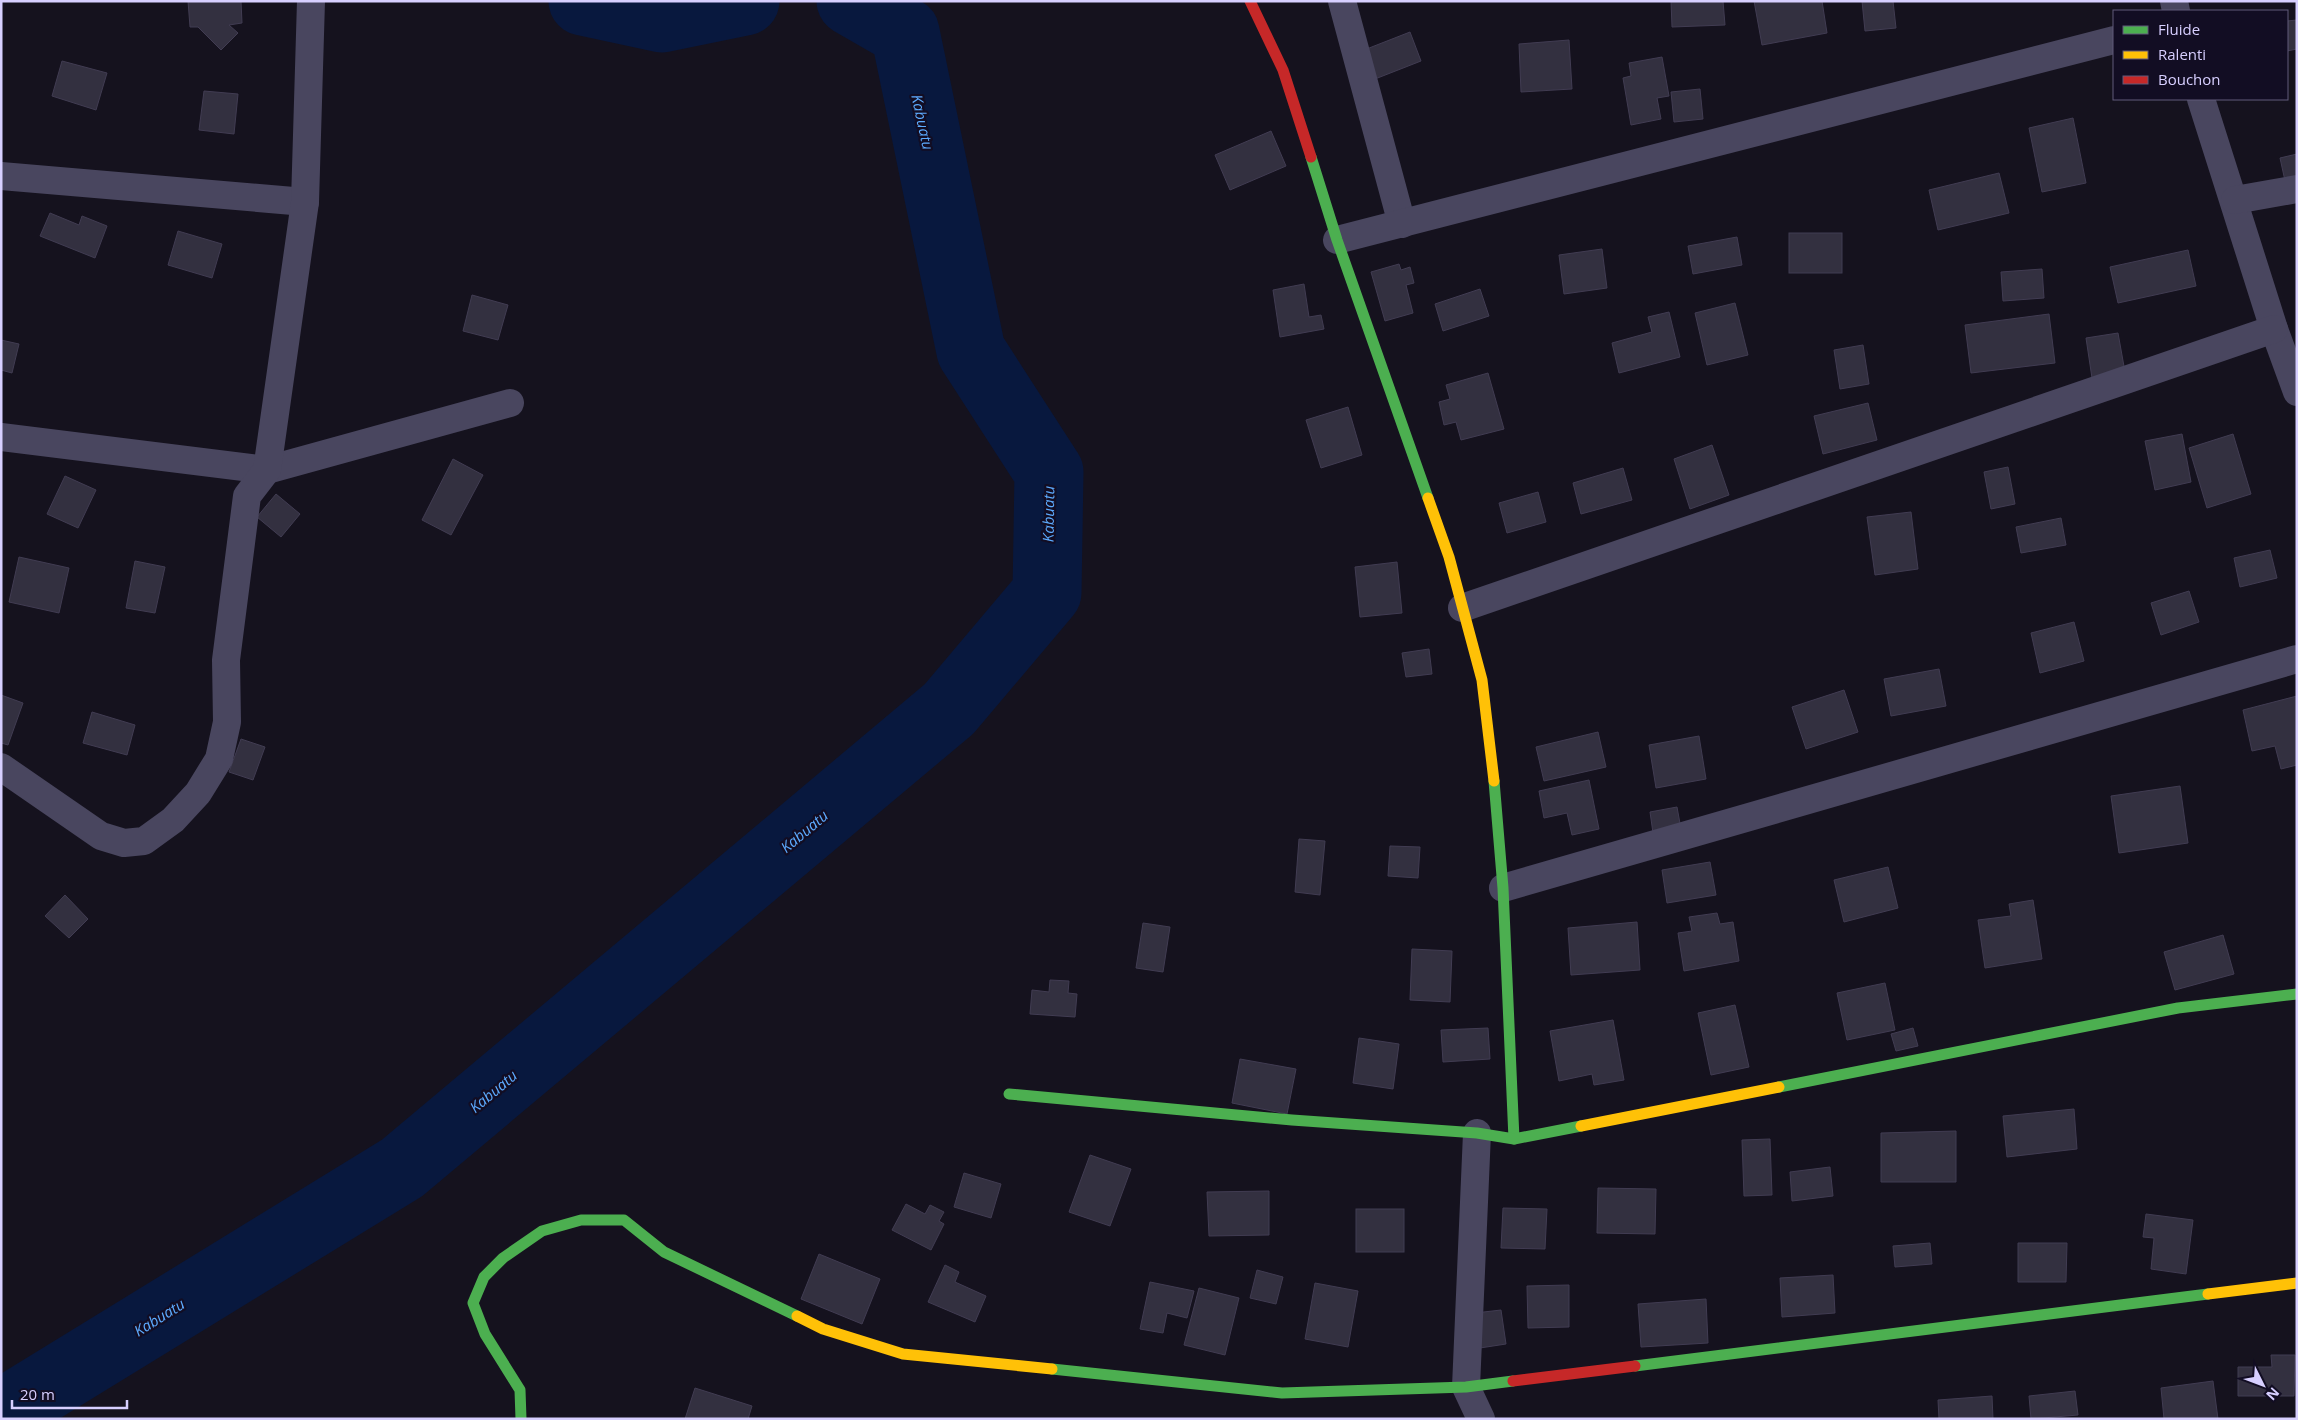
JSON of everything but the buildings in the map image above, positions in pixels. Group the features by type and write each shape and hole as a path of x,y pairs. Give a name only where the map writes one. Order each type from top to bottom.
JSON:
{"street":[{"path":"1,768 102,836 124,843 144,841 173,820 198,792 219,760 226,722 226,660 247,496 266,470 305,202 311,1"},
{"path":"1250,1 1283,70 1337,240 1449,557 1482,680 1497,804 1503,888 1514,1139"},
{"path":"1342,1 1402,224"},
{"path":"1337,240 2113,40"},
{"path":"2201,100 2235,200 2274,329 2297,392"},
{"path":"1,176 305,202"},
{"path":"2235,200 2297,189"},
{"path":"1462,608 2274,329"},
{"path":"1,437 266,470 510,403"},
{"path":"1503,888 2297,659"},
{"path":"1009,1094 1292,1120 1477,1133 1514,1139 2178,1008 2297,994"},
{"path":"1477,1133 1466,1387 1480,1419"},
{"path":"521,1419 520,1390 485,1334 473,1303 484,1277 503,1258 542,1232 581,1220 624,1220 664,1252 727,1283 823,1329 903,1354 1282,1393 1466,1387 2297,1283"}],"waterway":[{"name":"Kabuatu","path":"583,1 662,18 745,1"},
{"name":"Kabuatu","path":"1,1414 402,1168 949,709 1047,593 1049,472 971,351 905,32 851,1"}],"traffic: fast":[{"path":"1311,157 1337,240 1428,498"},
{"path":"1494,781 1503,888 1514,1139"},
{"path":"1779,1087 2178,1008 2297,994"},
{"path":"1009,1094 1292,1120 1477,1133 1514,1139 1581,1126"},
{"path":"521,1419 520,1390 485,1334 473,1303 484,1277 503,1258 542,1231 581,1220 624,1220 664,1252 797,1316"},
{"path":"1635,1366 2208,1294"},
{"path":"1052,1369 1282,1393 1466,1387 1513,1381"}],"traffic: slow":[{"path":"1428,498 1449,557 1482,680 1494,781"},
{"path":"1581,1126 1779,1087"},
{"path":"2208,1294 2297,1283"},
{"path":"797,1316 823,1329 903,1354 1052,1369"}],"traffic: jam":[{"path":"1250,1 1283,70 1311,157"},
{"path":"1513,1381 1635,1366"}]}
